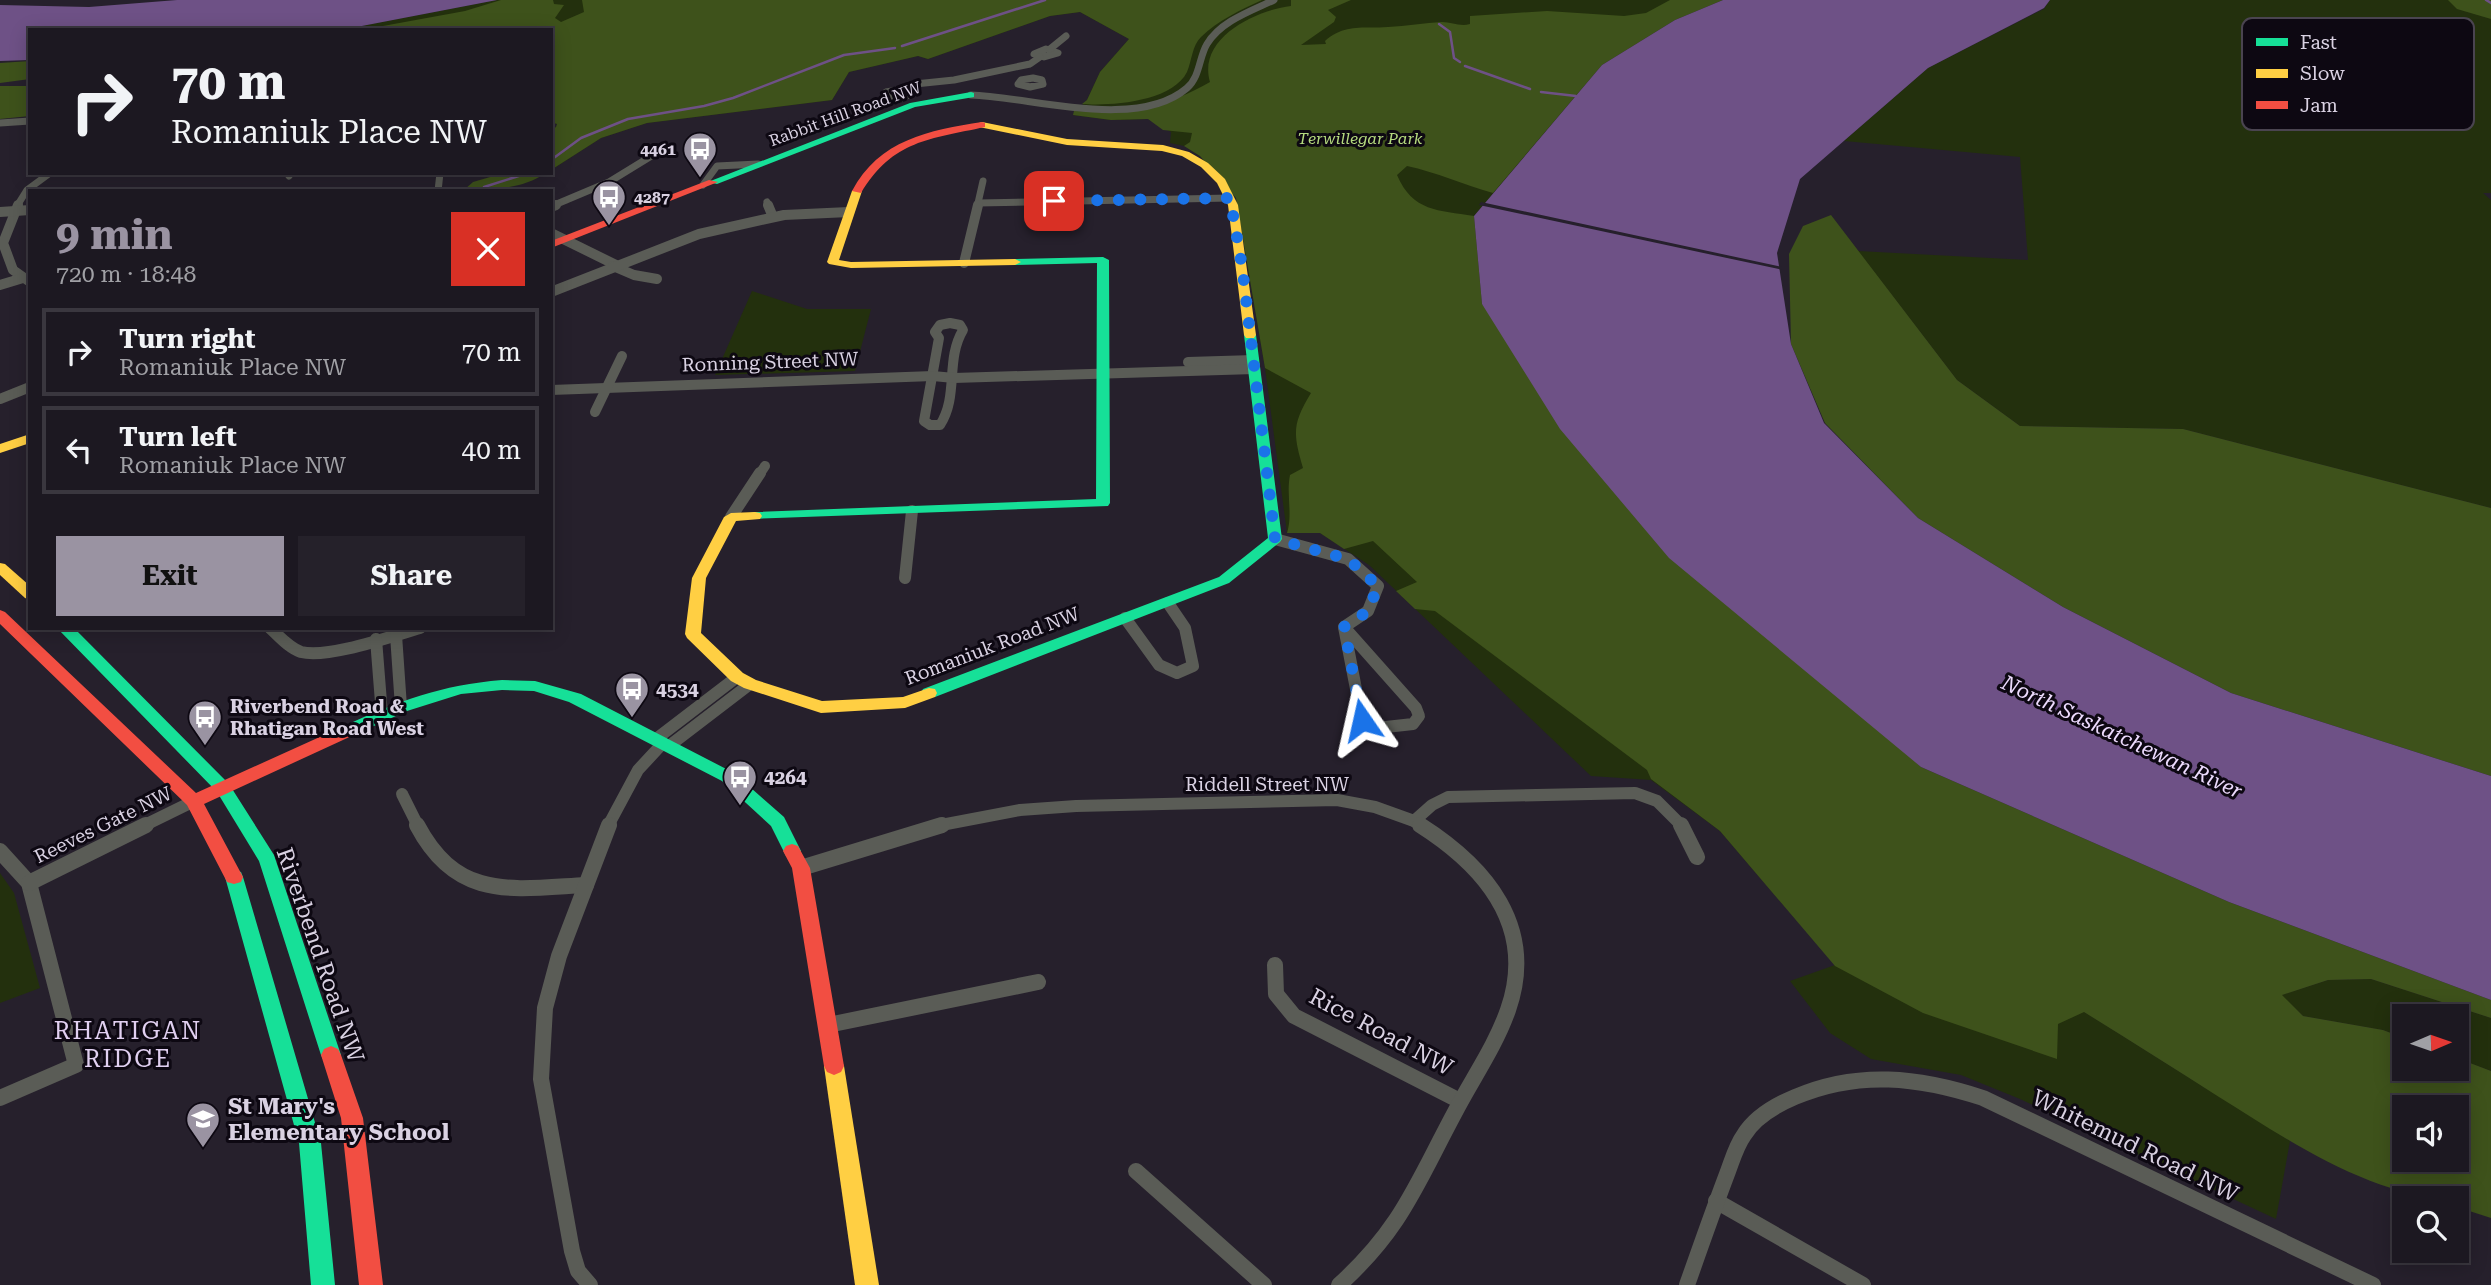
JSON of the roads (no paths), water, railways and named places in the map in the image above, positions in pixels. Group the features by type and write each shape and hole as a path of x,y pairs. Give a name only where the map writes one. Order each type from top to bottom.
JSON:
{"street":[{"name":"Rabbit Hill Road NW","path":"555,241 913,105 971,95 1004,95 1094,109 1161,101 1182,92 1191,84 1208,42 1216,32 1274,0"},
{"path":"901,90 915,84 950,81 1030,64 1040,57 1034,52 1050,49 1066,36"},
{"path":"1030,64 1035,78"},
{"path":"950,81 971,95 977,89 965,78"},
{"path":"0,123 28,121"},
{"path":"731,517 1103,503 1103,260 835,264 832,260 860,181 868,169 880,159 946,131 982,125 1010,128 1068,142 1175,149 1197,160 1216,178 1230,198 1255,365 1275,539 1348,559 1378,586 1368,611 1344,627"},
{"path":"553,206 609,181 653,155"},
{"path":"28,189 47,175"},
{"path":"964,263 983,181"},
{"path":"27,280 13,271 3,243 12,212 28,189"},
{"path":"978,203 1230,198"},
{"path":"767,202 773,217"},
{"path":"0,212 28,210"},
{"path":"553,291 687,237 773,217 849,212"},
{"path":"555,241 612,267 657,279"},
{"path":"0,275 13,271"},
{"path":"0,285 27,280"},
{"path":"950,323 960,325 963,330 956,338 954,374 947,418 940,425 930,425 924,421 939,338 935,332 940,326 950,323"},
{"path":"595,412 622,356"},
{"name":"Ronning Street NW","path":"553,390 1105,368 1255,365"},
{"path":"0,400 28,388"},
{"path":"0,449 28,439"},
{"path":"0,460 28,450"},
{"name":"Romaniuk Road NW","path":"765,466 731,517 699,578 693,634 743,680 821,707 905,702 1168,603 1233,574 1275,539"},
{"path":"905,578 912,511"},
{"path":"0,567 28,592"},
{"path":"1125,618 1159,665 1177,673 1193,666 1185,628 1168,603"},
{"path":"0,615 194,801 236,880 310,1143 323,1285"},
{"path":"1344,627 1416,708 1419,716 1413,724 1377,728 1362,720 1344,627"},
{"name":"Riverbend Road NW","path":"67,630 223,788 268,860 352,1118 371,1285"},
{"path":"272,630 293,648 303,652 327,651 414,630"},
{"path":"396,635 401,707"},
{"path":"376,639 382,715"},
{"path":"590,1285 578,1271 572,1251 541,1079 542,1032 551,981 621,799 638,770 663,743 743,680"},
{"path":"194,801 401,707 460,689 502,685 535,686 575,698 728,777 779,822 800,868 828,1025 867,1285"},
{"path":"1414,821 1432,805 1448,797 1635,793 1653,797 1667,807 1689,835 1697,857"},
{"path":"402,794 433,852 457,874 495,886 586,885"},
{"name":"Riddell Street NW","path":"800,868 944,824 1049,807 1337,800 1375,807 1414,821"},
{"name":"Reeves Gate NW","path":"29,883 194,801"},
{"name":"Rice Road NW","path":"1339,1285 1366,1260 1395,1226 1512,997 1516,975 1511,928 1490,882 1455,846 1414,821"},
{"path":"0,852 29,883 76,1065 0,1098"},
{"name":"Rice Road NW","path":"1275,965 1273,992 1278,1002 1294,1016 1460,1101"},
{"path":"828,1025 1038,982"},
{"path":"1687,1285 1716,1201 1739,1144 1748,1129 1782,1103 1822,1086 1869,1077"},
{"name":"Whitemud Road NW","path":"1869,1077 1924,1080 1983,1098 2373,1285"},
{"path":"1136,1171 1264,1285"},
{"path":"1716,1201 1863,1285"}],"water":[{"path":"177,0 497,0 351,28 28,28 28,60 0,61 0,5 89,7"},
{"name":"North Saskatchewan River","path":"1723,0 2050,0 2044,8 1928,68 1800,179 1777,253 1791,344 1824,423 1918,518 2063,607 2231,693 2491,776 2491,1000 2229,902 1921,767 1669,558 1560,429 1482,304 1474,216 1602,65 1675,20"}],"waterway":[{"path":"902,46 1045,0"},
{"path":"2486,0 2491,3"},
{"path":"1439,24 1450,32 1454,58 1460,62"},
{"path":"553,159 581,138 628,119 704,106 733,98 844,55 895,48"},
{"path":"1465,66 1530,89"},
{"path":"1541,92 1576,96"},
{"path":"484,187 522,175"}],"place":[{"name":"4461","path":"700,179"},
{"name":"4287","path":"609,227"},
{"name":"4534","path":"632,719"},
{"name":"Riverbend Road & Rhatigan Road West","path":"205,747"},
{"name":"4264","path":"740,807"},
{"name":"St Mary's Elementary School","path":"203,1149"}],"district":[{"name":"RHATIGAN RIDGE","path":"128,1045"}],"park label":[{"name":"Terwillegar Park","path":"1360,138"}]}
